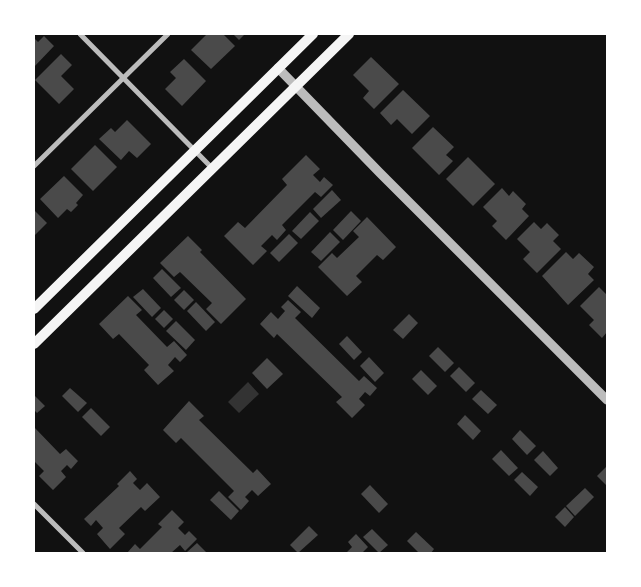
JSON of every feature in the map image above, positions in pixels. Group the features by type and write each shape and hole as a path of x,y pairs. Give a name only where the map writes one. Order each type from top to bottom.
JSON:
{"main road":[{"path":"34,309 313,34"},
{"path":"34,344 349,34"}],"street":[{"path":"80,34 212,168"},
{"path":"34,166 168,34"},
{"path":"278,68 607,400"},
{"path":"34,504 83,553"}],"shaded area":[{"path":"248,382 259,394 239,413 228,402"}],"building":[{"path":"207,34 223,34 235,46 211,69 191,50"},
{"path":"233,34 245,34 239,40"},
{"path":"44,36 54,46 34,67 34,38 38,42"},
{"path":"61,54 72,65 61,76 74,89 59,104 35,80"},
{"path":"371,57 399,84 374,109 363,98 369,91 353,75"},
{"path":"184,59 206,81 182,106 165,89 176,78 170,72"},
{"path":"403,90 430,116 412,134 397,119 391,125 380,113"},
{"path":"127,120 151,144 137,158 129,151 121,160 99,139 111,128 115,132"},
{"path":"433,127 454,147 446,155 453,161 439,175 412,148"},
{"path":"95,145 117,167 93,191 71,169"},
{"path":"306,155 320,169 313,175 320,182 324,177 333,185 321,197 315,192 282,225 286,230 277,240 272,235 261,246 267,251 253,265 224,236 238,222 245,228 287,185 282,179"},
{"path":"468,157 495,184 473,206 446,179"},
{"path":"64,176 83,195 76,203 78,205 71,212 67,209 58,218 40,199"},
{"path":"502,188 509,196 513,191 526,204 522,209 529,216 506,240 492,226 497,221 483,207"},
{"path":"332,190 341,200 321,218 313,209"},
{"path":"34,210 47,223 34,236"},
{"path":"351,211 361,221 343,240 333,230"},
{"path":"310,212 319,221 301,239 292,231"},
{"path":"367,217 396,247 383,260 377,255 356,276 362,282 347,296 318,267 332,253 337,258 359,237 353,231"},
{"path":"534,222 541,229 547,223 559,235 553,241 561,249 537,273 523,259 530,252 517,239"},
{"path":"330,232 340,242 321,261 311,252"},
{"path":"289,234 298,243 279,262 270,253"},
{"path":"188,236 202,250 200,252 246,299 221,324 206,309 212,303 180,272 174,277 160,263"},
{"path":"566,252 573,259 579,253 594,267 588,274 594,280 568,305 542,276"},
{"path":"162,269 181,288 171,297 153,278"},
{"path":"297,286 320,308 312,318 288,296"},
{"path":"599,287 606,294 607,292 607,332 602,338 589,325 594,320 580,306"},
{"path":"143,289 161,308 152,317 133,297"},
{"path":"184,290 194,300 184,310 174,300"},
{"path":"128,296 142,310 136,315 167,347 174,341 187,355 180,362 175,357 168,365 174,371 158,385 144,370 149,365 119,334 113,339 99,324"},
{"path":"288,300 301,312 295,318 359,381 364,376 377,388 370,396 365,392 359,399 365,405 352,418 336,402 342,397 277,334 274,338 260,324 271,312 278,319 285,311 281,307"},
{"path":"196,302 215,322 206,331 187,311"},
{"path":"164,310 173,319 164,328 155,319"},
{"path":"409,314 418,323 403,339 393,330"},
{"path":"176,321 195,340 186,350 166,331"},
{"path":"347,336 362,352 354,360 339,344"},
{"path":"438,347 454,363 445,372 429,356"},
{"path":"369,357 384,373 375,382 360,366"},
{"path":"267,358 283,374 267,389 252,373"},
{"path":"459,367 475,383 466,392 450,376"},
{"path":"421,370 437,386 428,395 412,379"},
{"path":"70,388 87,403 78,412 62,396"},
{"path":"481,390 497,405 488,414 472,399"},
{"path":"35,396 45,406 37,413 34,410"},
{"path":"189,401 204,416 199,420 253,473 257,469 271,484 258,496 252,490 245,497 249,501 241,510 228,497 234,491 181,438 176,443 163,430"},
{"path":"91,408 110,427 101,436 82,417"},
{"path":"465,415 481,431 473,440 457,424"},
{"path":"34,427 60,454 66,449 78,461 71,469 67,465 61,471 66,477 53,490 39,476 44,471 34,461"},
{"path":"520,430 536,446 527,455 512,439"},
{"path":"501,450 518,468 509,476 492,459"},
{"path":"543,451 558,468 550,476 534,460"},
{"path":"607,466 607,484 606,485 597,476"},
{"path":"130,471 137,479 133,483 140,490 147,483 160,497 145,511 141,507 119,528 125,534 110,549 97,534 103,528 96,520 91,526 84,519 119,486 117,484"},
{"path":"522,472 538,487 530,496 514,480"},
{"path":"370,485 388,504 379,513 361,494"},
{"path":"585,488 594,497 575,516 566,506"},
{"path":"219,491 239,511 231,520 210,500"},
{"path":"565,507 574,517 565,527 555,517"},
{"path":"172,510 184,522 178,528 185,535 189,531 197,539 185,551 180,545 171,553 127,553 135,544 140,549 162,527 158,524"},
{"path":"309,526 318,535 298,553 290,545"},
{"path":"372,529 388,545 379,553 363,537"},
{"path":"416,532 434,549 431,553 419,553 407,541"},
{"path":"356,534 368,547 362,553 346,553 352,547 348,542"},
{"path":"197,543 206,552 187,552"}]}
